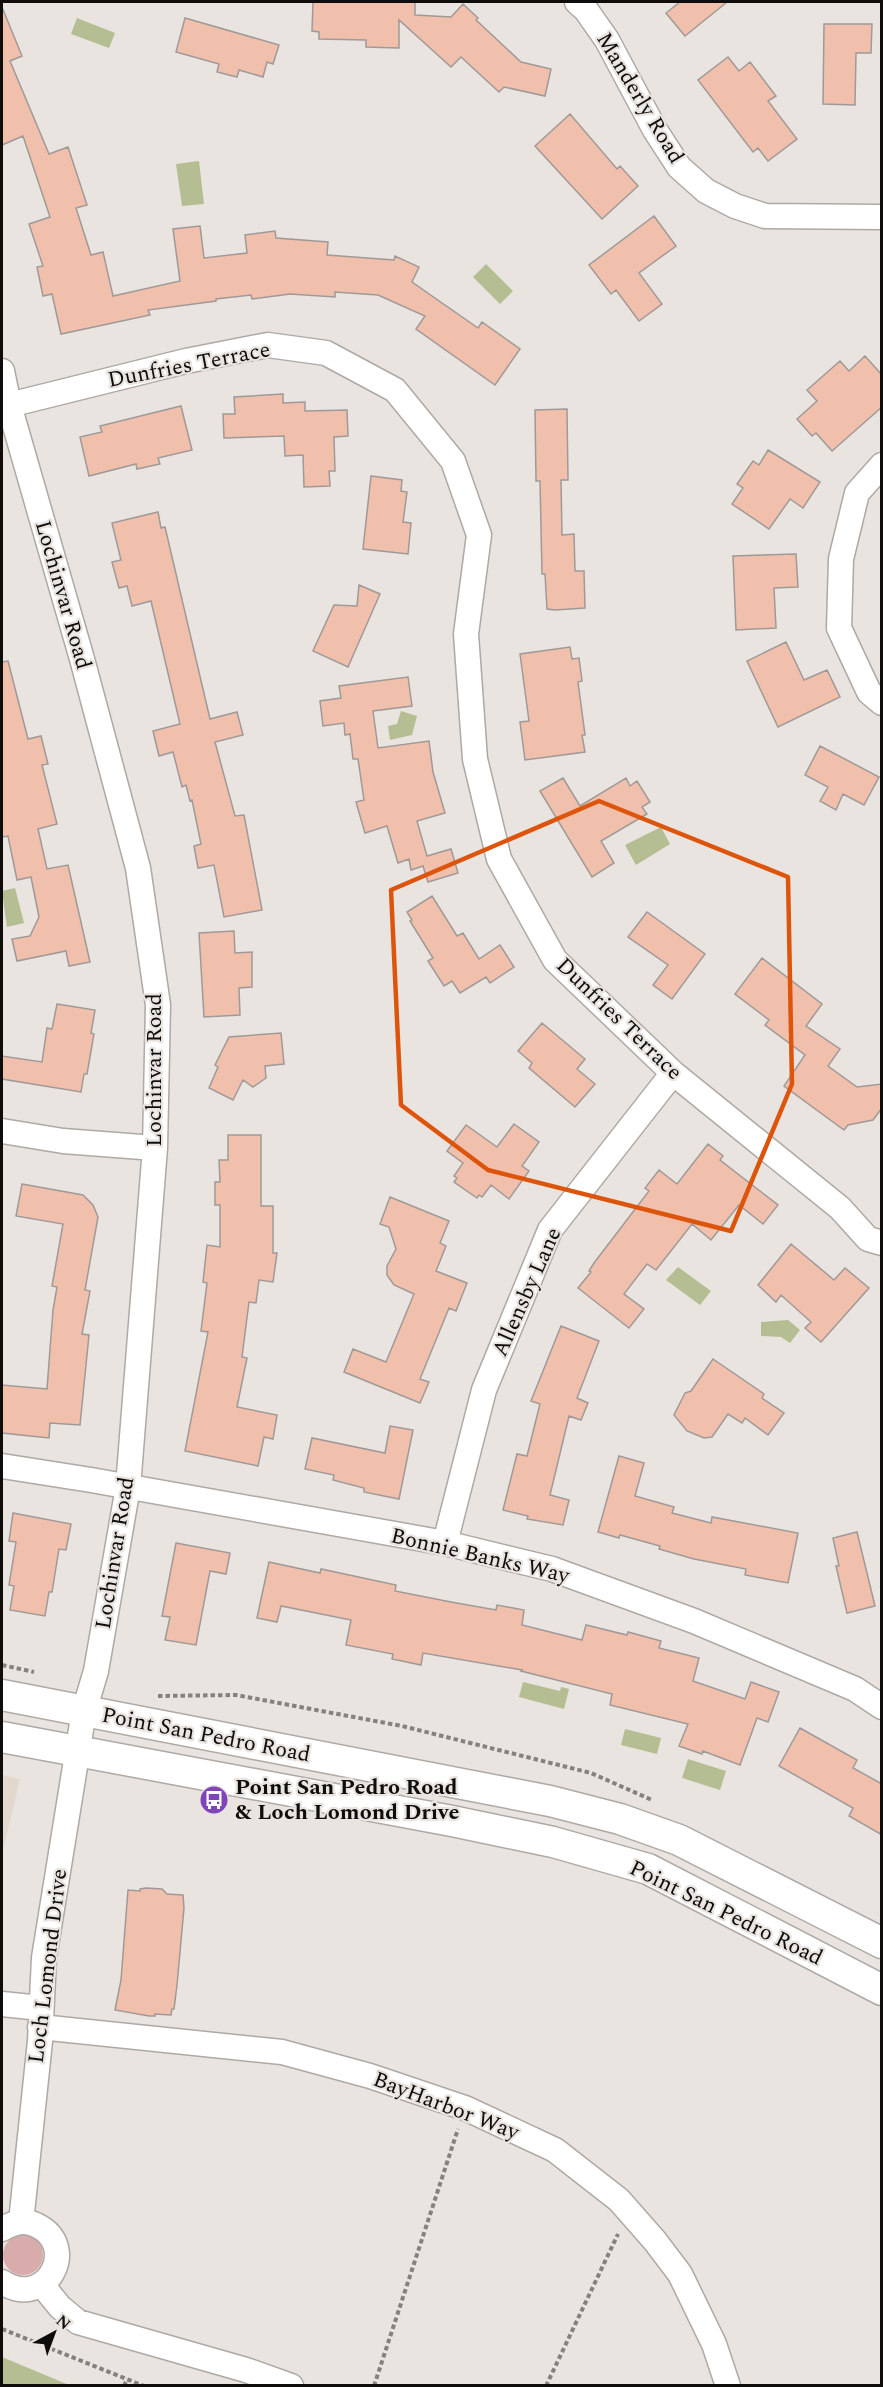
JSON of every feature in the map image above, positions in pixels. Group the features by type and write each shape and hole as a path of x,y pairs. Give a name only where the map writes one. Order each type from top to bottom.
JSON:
{"main road":[{"name":"Point San Pedro Road","path":"2,1695 446,1780 560,1803 620,1819 679,1840 882,1943"},
{"name":"Point San Pedro Road","path":"2,1737 553,1842 648,1869 882,1990"},
{"path":"437,1819 446,1780"}],"street":[{"name":"Manderly Road","path":"577,2 586,10 607,40 655,130 679,167 706,191 735,206 765,216 882,217"},
{"name":"Dunfries Terrace","path":"9,405 186,361 268,345 326,353 395,390 453,461 479,535 466,634 475,759 499,859 555,960 673,1073 840,1208 868,1239 882,1244"},
{"name":"Lochinvar Road","path":"2,371 9,405 82,659 138,868 158,1005 155,1148 128,1487 96,1671 84,1711"},
{"path":"882,465 857,493 841,559 839,628 869,692 882,703"},
{"name":"Allensby Lane","path":"445,1544 484,1390 550,1230 673,1073"},
{"path":"2,1131 63,1141 155,1148"},
{"name":"Bonnie Banks Way","path":"2,1466 445,1544 552,1569 694,1621 855,1689 882,1707"},
{"name":"Loch Lomond Drive","path":"11,2225 41,2018 44,1958 84,1711"},
{"name":"BayHarbor Way","path":"2,2004 41,2018 282,2052 370,2076 465,2108 555,2150 619,2200 680,2274 714,2344 728,2385"},
{"path":"2,2282 20,2290 31,2289 42,2284 50,2277 57,2256 56,2245 42,2228 32,2223 11,2225"},
{"path":"42,2284 60,2307 78,2322 291,2385"}],"path":[{"path":"147,1694 159,1696 236,1695 402,1726 591,1773 659,1803"},
{"path":"374,2385 465,2108"},
{"path":"546,2385 629,2211"},
{"path":"2,2329 144,2385"},
{"path":"124,2385 127,2379"}],"highlighted area":[{"path":"599,801 788,877 792,1084 731,1231 488,1170 401,1105 391,890"}],"shaded area":[{"path":"77,18 115,33 109,48 71,34"},
{"path":"199,161 204,204 182,206 176,164"},
{"path":"486,264 513,291 500,304 473,277"},
{"path":"401,711 417,716 412,735 390,740 388,726 397,724"},
{"path":"661,827 670,844 636,865 625,845"},
{"path":"15,888 24,923 7,927 2,891"},
{"path":"678,1267 711,1291 700,1305 666,1280"},
{"path":"788,1320 800,1330 790,1343 781,1337 761,1336 761,1322"},
{"path":"523,1682 560,1691 561,1687 569,1689 564,1709 519,1697"},
{"path":"625,1729 661,1738 657,1754 621,1745"},
{"path":"688,1759 726,1771 720,1790 682,1778"},
{"path":"2,1775 20,1779 2,1854"},
{"path":"23,2235 31,2236 37,2241 42,2247 42,2263 37,2269 31,2274 23,2275 15,2274 9,2269 4,2263 3,2255 4,2247 9,2241 15,2236"},
{"path":"2,2357 69,2385 2,2385"}],"building":[{"path":"313,2 415,2 415,15 451,17 463,4 478,18 476,20 521,62 551,69 545,96 504,87 499,92 461,57 451,67 399,20 399,48 366,47 366,40 319,39 319,32 312,31"},
{"path":"680,2 727,2 685,36 666,13"},
{"path":"2,7 22,56 10,61 49,154 68,147 87,205 76,208 91,255 103,252 113,296 180,281 173,229 200,226 204,258 247,253 245,235 275,231 276,238 328,242 327,255 394,260 395,256 419,267 412,282 478,328 482,322 520,349 495,385 416,329 425,316 378,295 335,292 335,297 290,294 252,299 251,295 216,299 216,301 148,310 150,315 61,334 52,294 43,296 37,267 43,266 29,224 50,217 23,136 2,145"},
{"path":"185,18 279,45 273,64 267,62 263,77 239,70 237,77 217,72 219,64 176,52"},
{"path":"824,24 872,24 871,53 856,53 855,105 823,104"},
{"path":"728,57 739,71 750,62 776,96 768,101 797,139 768,161 758,148 753,152 698,80"},
{"path":"570,114 617,169 620,166 638,186 602,219 535,146"},
{"path":"654,216 676,246 639,273 662,304 639,321 616,290 611,294 589,265"},
{"path":"865,356 882,375 882,407 832,451 816,433 812,436 797,419 817,401 807,390 840,361 849,371"},
{"path":"283,394 283,403 305,402 305,411 347,410 348,436 334,437 335,471 329,471 330,486 304,487 303,455 285,456 284,436 224,438 223,414 235,414 234,397"},
{"path":"181,406 192,450 158,458 160,464 137,469 136,464 89,476 80,437 102,432 100,426"},
{"path":"567,409 568,480 561,480 562,535 574,534 575,571 584,571 585,608 555,610 547,609 545,574 542,574 540,481 536,481 535,410"},
{"path":"768,450 820,482 803,508 790,499 769,529 732,504 743,488 737,484 753,461 759,465"},
{"path":"371,476 402,480 401,491 407,492 403,522 411,523 408,554 363,549"},
{"path":"158,512 161,528 165,527 210,719 237,712 243,735 215,742 235,816 244,815 262,910 224,917 214,865 198,868 194,846 201,844 192,800 190,801 186,785 182,787 173,752 159,756 153,731 180,724 151,601 132,606 127,586 119,588 112,562 121,560 112,523"},
{"path":"796,554 798,587 774,588 776,628 736,630 733,556"},
{"path":"359,585 380,594 348,667 313,651 334,605 357,606"},
{"path":"786,642 804,680 827,670 840,697 778,727 747,661"},
{"path":"570,647 572,659 579,658 582,681 578,682 585,752 525,760 520,722 529,721 520,654"},
{"path":"8,661 28,739 41,736 48,764 42,765 57,824 38,829 47,869 68,865 90,962 69,966 66,951 17,961 12,939 30,936 39,917 31,877 17,880 8,836 2,837 2,662"},
{"path":"408,677 412,706 373,711 378,748 429,741 433,772 445,813 417,821 427,856 451,849 458,873 428,882 423,866 411,870 409,859 398,863 387,826 365,833 356,802 364,800 358,759 353,759 350,734 345,735 344,723 323,726 320,701 341,698 339,686"},
{"path":"820,746 879,777 864,805 843,794 836,810 820,801 828,787 805,775"},
{"path":"563,778 580,806 626,778 630,786 637,781 650,802 642,807 647,814 601,841 614,863 592,877 540,791"},
{"path":"432,896 457,936 463,933 479,959 500,945 514,967 490,983 486,977 460,993 452,981 444,986 428,961 433,958 410,921 412,920 407,912"},
{"path":"647,912 705,954 672,999 653,985 668,965 628,937"},
{"path":"234,931 235,953 252,952 252,987 239,988 240,1015 204,1017 199,933"},
{"path":"762,958 822,1004 806,1026 840,1049 828,1066 857,1087 882,1084 882,1108 873,1120 848,1125 844,1130 784,1086 805,1055 765,1025 769,1020 735,994"},
{"path":"57,1004 95,1010 91,1033 94,1034 87,1074 84,1074 81,1092 2,1079 2,1056 42,1062 47,1028 52,1029"},
{"path":"542,1023 585,1059 577,1069 595,1084 575,1107 529,1068 532,1063 518,1051"},
{"path":"281,1033 284,1064 265,1066 266,1078 253,1087 243,1080 233,1100 209,1088 218,1067 215,1065 229,1037"},
{"path":"514,1124 539,1142 522,1166 529,1171 509,1199 491,1185 482,1197 479,1195 477,1198 454,1182 457,1178 454,1176 463,1163 447,1151 466,1125 497,1147"},
{"path":"228,1135 261,1135 261,1206 273,1206 273,1253 277,1253 273,1282 259,1280 256,1303 249,1302 242,1357 247,1358 237,1407 277,1415 273,1439 264,1437 258,1466 185,1451 208,1332 201,1331 207,1283 203,1282 207,1245 220,1247 220,1205 215,1205 215,1182 220,1182 219,1160 228,1160"},
{"path":"708,1144 723,1156 720,1160 778,1205 763,1224 739,1205 711,1240 692,1224 656,1270 647,1264 624,1294 644,1309 629,1328 578,1288 591,1272 589,1271 594,1263 649,1191 645,1188 659,1170 677,1184"},
{"path":"22,1184 83,1195 93,1205 98,1217 85,1290 90,1291 82,1334 89,1335 80,1425 50,1423 49,1438 2,1433 2,1385 47,1389 57,1287 52,1286 63,1224 16,1216"},
{"path":"390,1197 449,1221 440,1243 446,1246 436,1271 467,1283 456,1311 449,1308 420,1379 429,1382 420,1403 344,1372 353,1349 386,1362 414,1294 394,1285 387,1275 387,1266 396,1249 389,1227 380,1224"},
{"path":"791,1244 834,1280 845,1268 869,1288 821,1342 805,1328 811,1322 781,1295 776,1302 758,1285"},
{"path":"561,1326 599,1341 577,1398 588,1403 581,1420 569,1416 550,1495 569,1500 563,1525 527,1519 528,1516 503,1510 517,1454 527,1456 540,1404 531,1401"},
{"path":"713,1359 764,1394 762,1398 784,1413 768,1435 745,1418 742,1423 728,1414 712,1437 704,1438 687,1431 674,1415 685,1393 691,1391"},
{"path":"390,1426 413,1430 399,1499 364,1492 364,1488 333,1480 334,1475 305,1469 312,1438 385,1453"},
{"path":"619,1456 644,1463 635,1496 674,1507 672,1513 711,1523 712,1517 798,1533 788,1583 745,1575 746,1569 694,1559 659,1549 660,1546 620,1535 619,1538 598,1532"},
{"path":"13,1513 71,1524 66,1550 59,1549 52,1592 49,1592 45,1616 10,1610 14,1586 9,1585 16,1542 9,1541"},
{"path":"857,1532 875,1606 847,1613 836,1566 839,1566 833,1538"},
{"path":"176,1543 230,1553 226,1574 210,1571 196,1645 165,1640 170,1617 162,1616"},
{"path":"269,1562 320,1573 321,1569 396,1585 395,1591 451,1602 496,1610 497,1605 524,1610 522,1625 582,1640 586,1625 627,1635 628,1632 661,1641 659,1648 699,1658 693,1681 745,1699 751,1682 779,1692 768,1722 757,1718 740,1765 703,1751 702,1754 679,1746 688,1724 610,1705 612,1694 522,1670 423,1653 421,1665 392,1659 393,1654 346,1645 351,1620 281,1606 277,1622 257,1618"},
{"path":"800,1728 857,1760 853,1768 882,1784 882,1835 849,1816 853,1808 779,1766"},
{"path":"146,1888 162,1889 167,1894 183,1895 184,1908 177,1985 171,2015 149,2016 115,2010 121,1980 128,1890 140,1891"}],"place":[{"name":"Point San Pedro Road & Loch Lomond Drive","path":"214,1800"}]}
